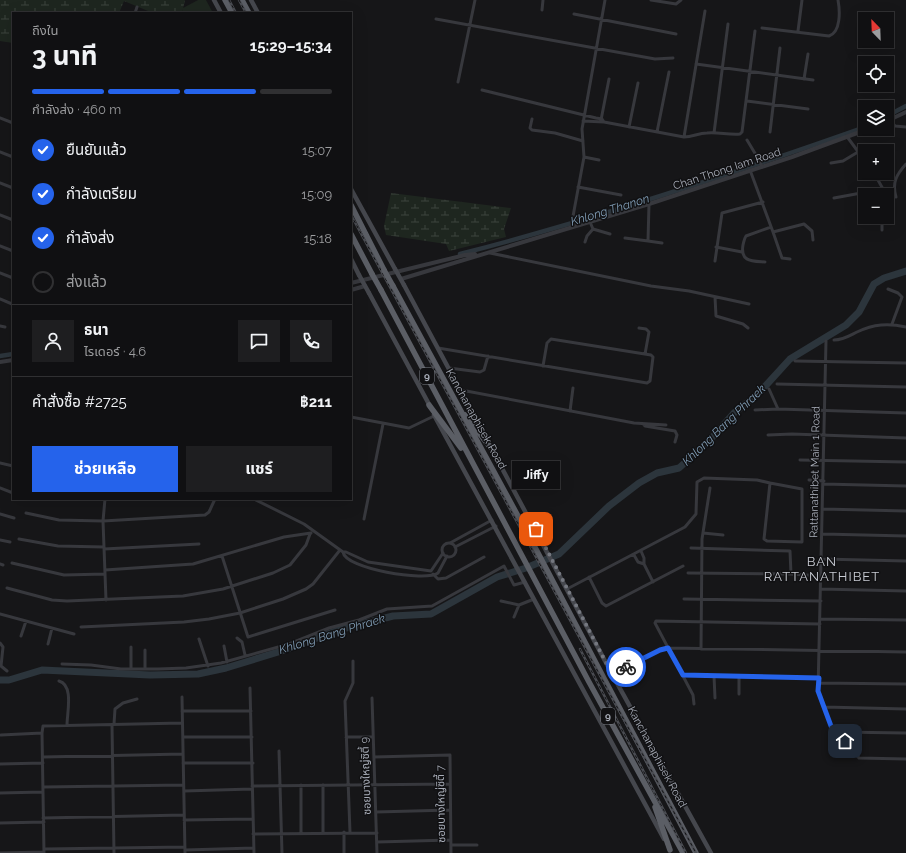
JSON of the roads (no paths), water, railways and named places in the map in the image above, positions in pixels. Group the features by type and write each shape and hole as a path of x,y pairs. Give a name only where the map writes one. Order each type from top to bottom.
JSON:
{"highway":[{"path":"226,0 232,12"},
{"path":"242,0 248,12"},
{"name":"Kanchanaphisek Road","path":"352,207 384,270 537,551 696,853"},
{"name":"Kanchanaphisek Road","path":"352,236 472,463 683,853"},
{"path":"454,400 490,447"},
{"path":"429,405 472,463"},
{"path":"648,789 671,851"},
{"path":"686,834 701,853"}],"main road":[{"path":"215,0 221,12"},
{"path":"251,0 258,12"},
{"path":"352,191 461,390 612,674 711,853"},
{"path":"352,261 434,416 496,526 671,851"}],"street":[{"path":"458,82 475,0"},
{"path":"542,10 543,0"},
{"path":"571,225 584,157 582,129 583,120 605,0"},
{"path":"651,0 676,4 681,0"},
{"path":"798,31 802,0"},
{"path":"762,28 798,31 829,36 834,34 836,31 839,15 838,0"},
{"path":"135,12 137,7"},
{"path":"684,137 705,11"},
{"path":"574,14 676,34"},
{"path":"436,18 655,59 673,58"},
{"path":"714,132 728,24"},
{"path":"583,120 684,137 692,137 700,133 714,132 740,134 742,132 755,31"},
{"path":"770,132 780,48"},
{"path":"804,79 808,54"},
{"path":"696,64 813,80"},
{"path":"656,132 669,72"},
{"path":"602,122 609,79"},
{"path":"629,127 638,82"},
{"path":"482,90 602,122"},
{"path":"746,101 808,110"},
{"path":"894,117 906,112"},
{"path":"0,118 12,123"},
{"path":"532,120 530,128 532,130 555,133 583,141"},
{"path":"894,125 906,127"},
{"name":"Chan Thong Iam Road","path":"488,252 571,225 590,222 649,204 858,134"},
{"path":"831,163 843,161 858,152 848,138"},
{"path":"747,140 759,160 761,167"},
{"path":"0,152 12,157"},
{"path":"584,157 598,160"},
{"path":"896,197 894,182 899,172 906,164"},
{"path":"750,170 763,202 782,258 790,259"},
{"path":"0,184 12,188"},
{"path":"578,187 621,195"},
{"path":"834,198 858,194"},
{"path":"715,261 722,213 763,202"},
{"path":"648,241 649,204"},
{"path":"0,215 12,220"},
{"path":"590,222 594,229 610,234"},
{"path":"773,232 804,224 812,231 813,240"},
{"path":"882,224 882,230"},
{"path":"765,262 751,261 745,258 742,252 746,236 771,227"},
{"path":"584,242 586,236 594,229"},
{"path":"625,238 662,243"},
{"path":"0,246 12,251"},
{"path":"716,247 742,252"},
{"path":"400,279 488,252 749,304"},
{"path":"352,283 465,255 482,254"},
{"path":"0,273 12,278"},
{"path":"352,290 365,286"},
{"path":"888,289 898,293 902,297 892,324"},
{"path":"715,297 716,316 743,324 748,328"},
{"path":"0,299 12,304"},
{"path":"834,340 843,339 875,325 892,324 906,327"},
{"path":"0,326 5,327"},
{"path":"639,328 646,328 649,332 645,354"},
{"path":"438,348 543,366 649,382 653,357 645,354 551,339 547,343 543,366"},
{"name":"Rattanathibet Main 1 Road","path":"826,341 822,589 818,691 831,726 838,732 859,758 906,759"},
{"path":"449,368 480,372 484,370 488,356"},
{"path":"0,362 12,360"},
{"path":"795,361 906,363"},
{"path":"777,384 906,387"},
{"path":"570,411 573,388"},
{"path":"770,389 778,409"},
{"path":"461,390 675,431 677,435 675,442"},
{"path":"755,410 778,409 906,413"},
{"path":"352,417 409,428 434,416"},
{"path":"642,424 647,423 666,425"},
{"path":"364,519 383,424"},
{"path":"768,435 792,434 906,438"},
{"path":"800,460 906,462"},
{"path":"0,463 12,466"},
{"path":"567,589 634,555 684,527 696,514 697,486 699,480 717,478 757,480 802,489 802,542 766,541 764,539 770,483"},
{"path":"809,480 824,483 906,486"},
{"path":"0,488 12,492"},
{"path":"701,649 702,549 710,488"},
{"path":"105,500 104,548 106,600"},
{"path":"26,513 59,520 104,520 205,515 209,512 215,500"},
{"path":"256,500 294,518 341,551 348,560 366,568 425,577 435,576"},
{"path":"823,509 906,511"},
{"path":"0,514 14,518"},
{"path":"431,571 443,553 443,545 450,543 492,520"},
{"path":"455,547 496,526"},
{"path":"6,588 52,600 106,600 198,594 273,574 290,565 306,546 313,530"},
{"path":"703,533 724,535"},
{"path":"12,563 64,575 183,566 284,537 310,534"},
{"path":"822,534 906,536"},
{"path":"20,539 58,546 104,548 198,544"},
{"path":"0,540 10,542"},
{"path":"450,543 455,547"},
{"path":"435,576 447,556 454,554 455,547"},
{"path":"691,548 790,551 791,574"},
{"path":"341,551 368,562 431,571 438,579 446,578 484,557"},
{"path":"81,627 184,622 240,613 306,589 313,584 341,551"},
{"path":"641,551 644,558 644,564 653,582"},
{"path":"443,553 447,556"},
{"path":"634,555 638,562 644,564"},
{"path":"222,556 246,634 250,637 335,610"},
{"path":"822,559 906,561"},
{"path":"62,664 131,669 175,669 208,666 289,644 329,628 359,620 388,609 432,606 504,566 514,585 524,580"},
{"path":"589,577 602,603 606,606 683,566"},
{"path":"688,573 791,574 822,576"},
{"path":"822,589 906,591"},
{"path":"501,601 519,605 534,599"},
{"path":"684,599 821,601"},
{"path":"514,617 519,605"},
{"path":"0,614 74,634"},
{"path":"820,620 906,620"},
{"path":"21,636 26,621"},
{"path":"694,704 693,695 655,623 656,621 820,624"},
{"path":"48,644 52,628"},
{"path":"237,638 242,642 245,655"},
{"path":"199,639 208,666"},
{"path":"0,643 4,647 1,666 7,671"},
{"path":"224,646 227,662"},
{"path":"131,647 131,669"},
{"path":"612,674 660,650 668,648 820,652 906,652"},
{"path":"145,650 145,669"},
{"path":"350,832 347,786 345,701 353,683 353,661"},
{"path":"683,675 819,678"},
{"path":"714,676 714,698"},
{"path":"739,676 739,694"},
{"path":"59,681 65,684 68,691 67,725"},
{"path":"818,683 906,684"},
{"path":"250,688 252,711 254,853"},
{"path":"182,697 185,850"},
{"name":"ซอยบางใหญ่ซิตี้ 9","path":"372,698 377,853"},
{"path":"114,853 114,786 112,755 115,709 123,703 137,699"},
{"path":"824,708 906,708"},
{"path":"182,711 252,711"},
{"path":"44,851 42,728 45,726 67,725 182,723"},
{"path":"838,732 906,733"},
{"path":"1,735 42,733"},
{"path":"183,737 252,737"},
{"path":"346,737 373,737"},
{"path":"279,751 282,853"},
{"path":"43,757 183,754"},
{"name":"ซอยบางใหญ่ซิตี้ 7","path":"374,757 450,755 451,853"},
{"path":"183,762 253,763"},
{"path":"0,764 43,763"},
{"path":"184,791 279,785 375,786 450,784"},
{"path":"44,787 183,785"},
{"path":"301,785 301,833"},
{"path":"323,785 323,833"},
{"path":"0,793 43,792"},
{"path":"376,812 450,810"},
{"path":"0,823 184,815"},
{"path":"184,820 253,819"},
{"path":"344,832 344,853"},
{"path":"253,834 344,832 377,833"},
{"path":"377,842 451,840"},
{"path":"451,845 477,845"},
{"path":"0,853 114,848 185,850 254,848"}],"waterway":[{"name":"Khlong Thanon","path":"894,112 906,106"},
{"name":"Khlong Thanon","path":"460,254 613,211 765,162 858,129"},
{"name":"Khlong Bang Phraek","path":"0,680 9,680 42,670 150,675 198,674 226,668 288,649 338,630 393,616 431,614 497,577 526,568 559,554 609,506 639,483 657,473 679,468 710,440 734,413 759,393 790,359 846,325 859,312 874,284 884,278 906,271"},
{"name":"Khlong Thanon","path":"0,356 12,354"}],"railway":[{"path":"229,0 235,12"},
{"path":"239,0 245,12"},
{"path":"352,217 696,853"},
{"path":"580,649 686,853"}],"place":[{"name":"Jiffy","path":"536,529"}],"district":[{"name":"BAN RATTANATHIBET","path":"822,568"}]}
